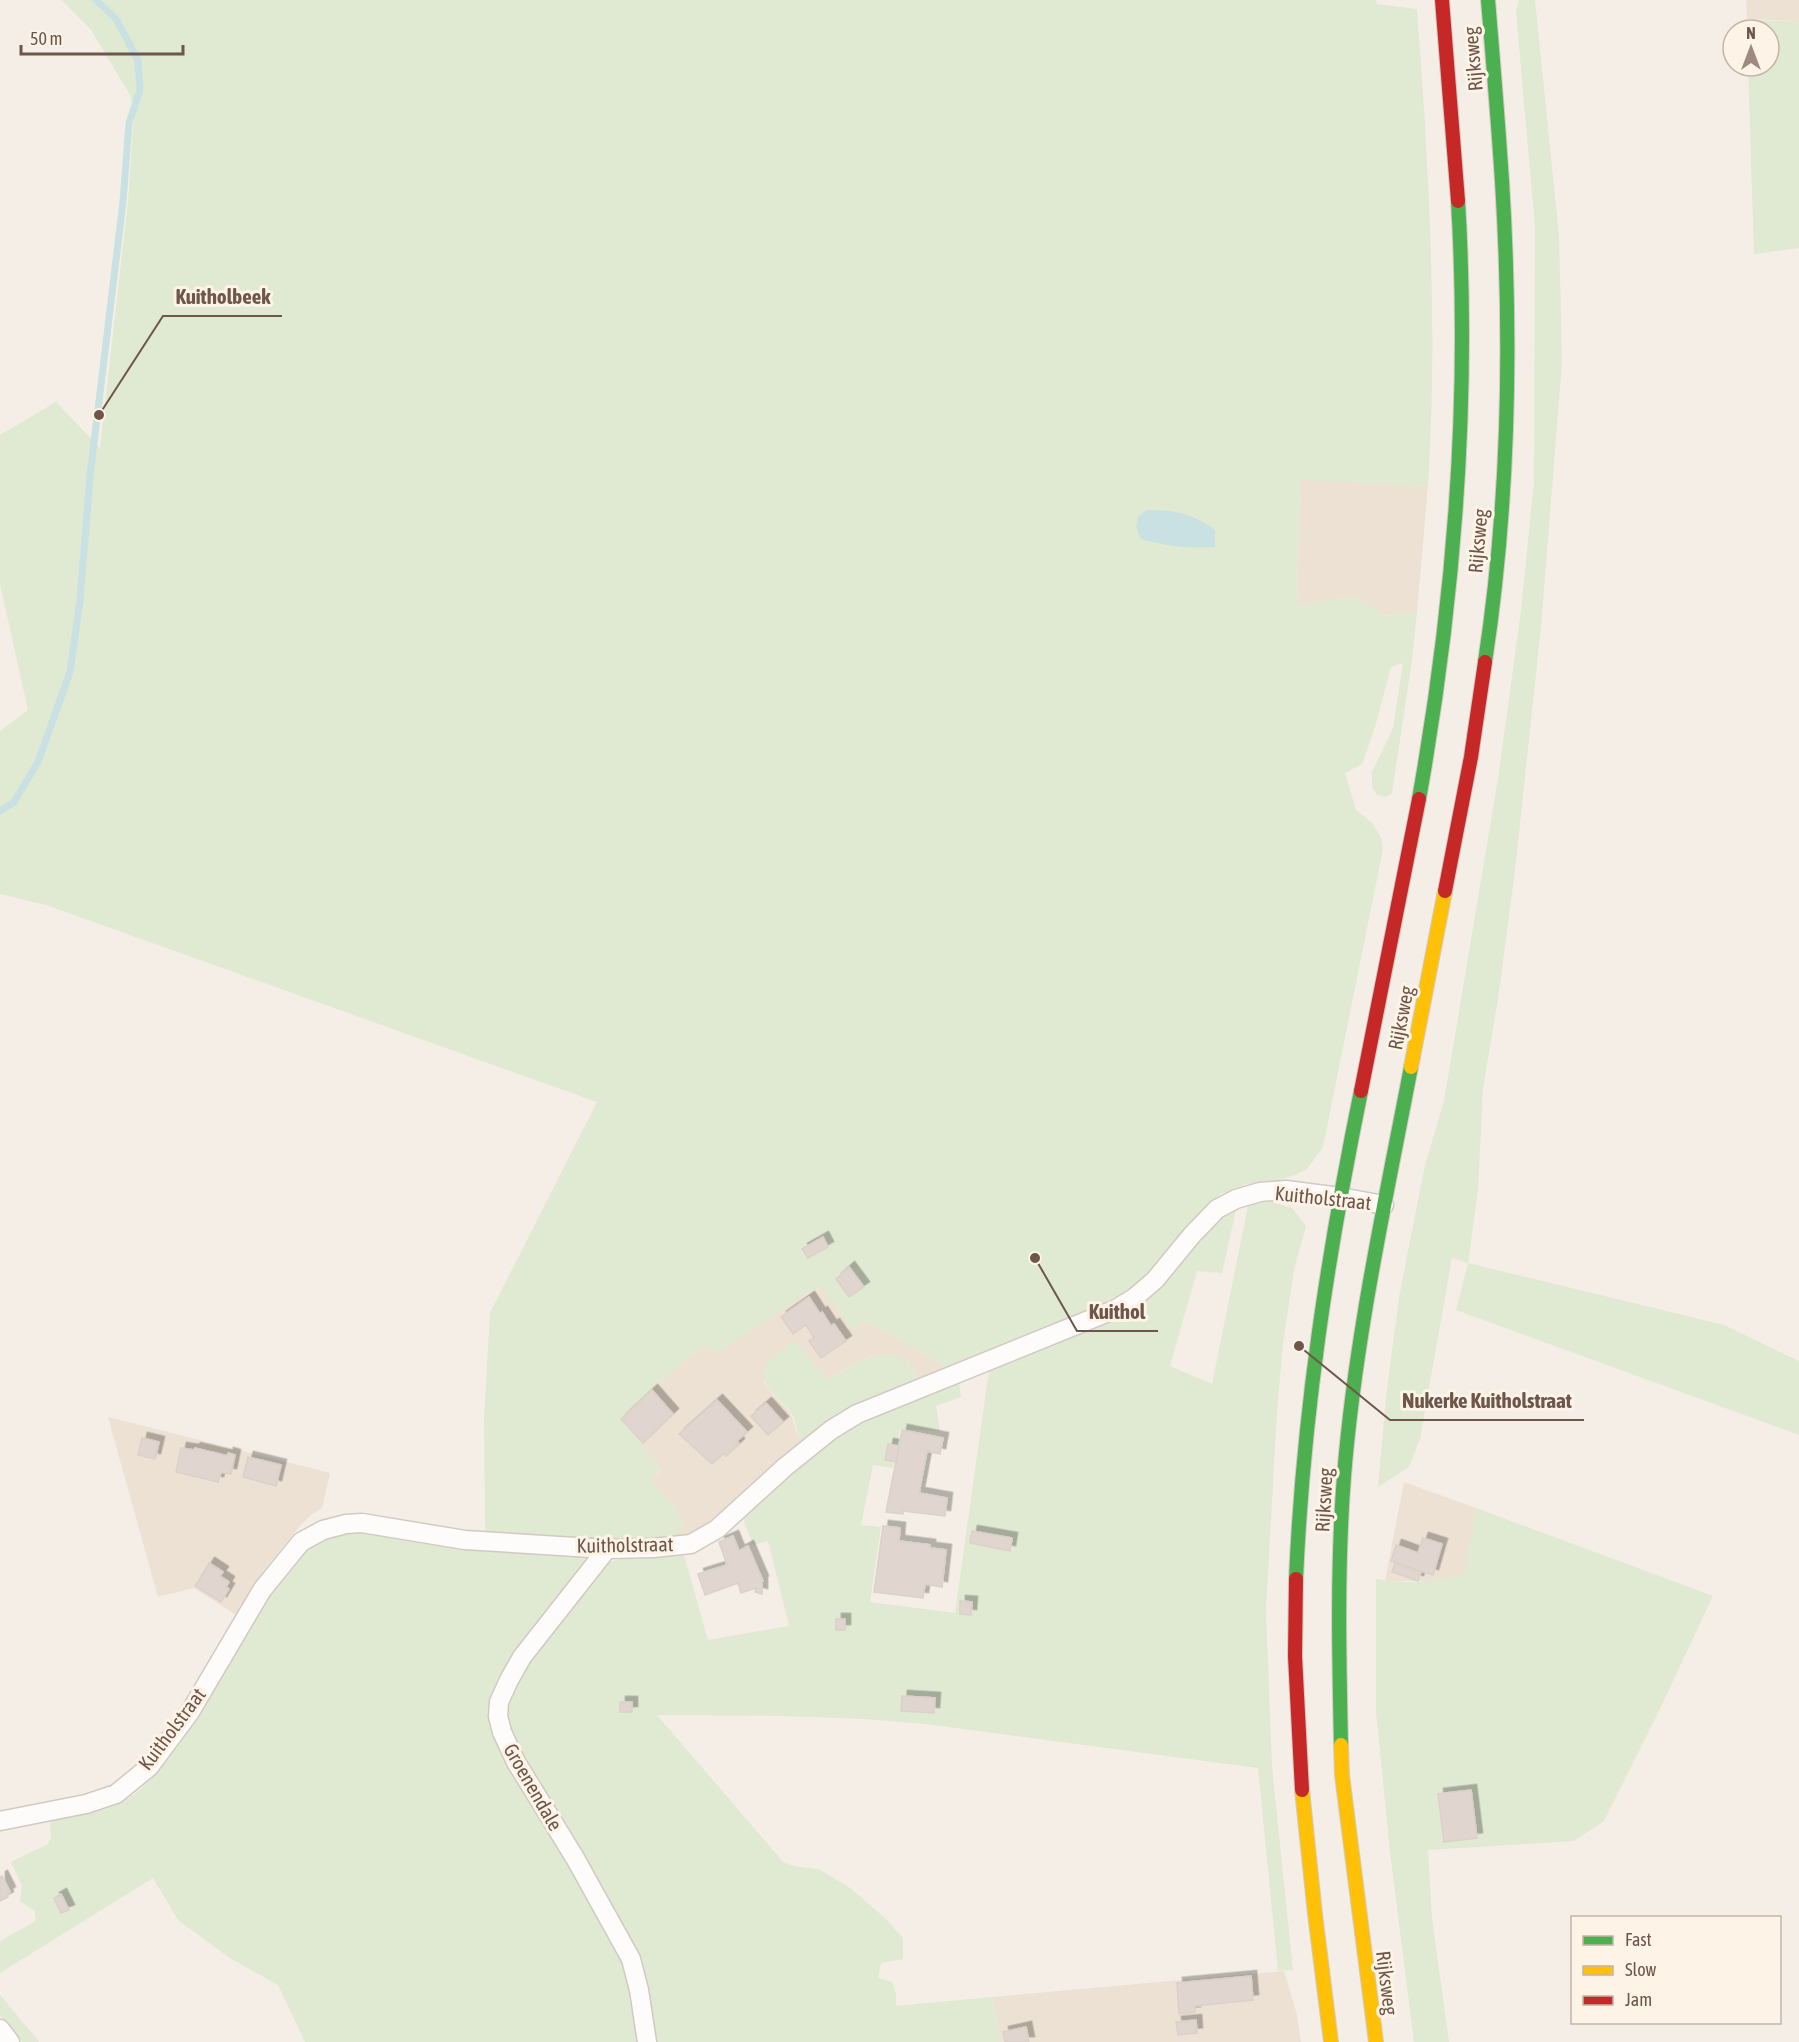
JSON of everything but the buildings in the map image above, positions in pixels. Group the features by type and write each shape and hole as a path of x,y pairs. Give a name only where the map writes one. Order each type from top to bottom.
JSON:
{"highway":[{"name":"Rijksweg","path":"1331,2042 1299,1760 1295,1677 1297,1534 1308,1402 1329,1259 1413,830 1430,727 1448,592 1457,489 1462,338 1458,208 1442,0"},
{"name":"Rijksweg","path":"1376,2042 1342,1775 1338,1617 1344,1477 1350,1414 1372,1272 1471,757 1487,650 1498,545 1507,382 1506,286 1502,183 1488,0"}],"street":[{"name":"Kuitholstraat","path":"0,1821 86,1804 116,1794 149,1767 190,1712 262,1590 301,1542 323,1530 346,1524 362,1523 465,1540 607,1549 691,1544 717,1529 785,1467 831,1430 857,1414 1116,1309 1134,1298 1155,1280 1192,1235 1218,1209 1236,1199 1260,1192 1286,1190 1384,1205"},
{"name":"Groenendale","path":"607,1549 522,1657 508,1680 500,1702 498,1716 502,1732 516,1762 575,1858 631,1959 639,1990 647,2042"},
{"path":"0,2029 10,2042"}],"shaded area":[{"path":"1746,0 1799,0 1799,21 1781,20 1781,18 1747,18"},
{"path":"1300,479 1428,486 1417,612 1385,616 1355,597 1297,605"},
{"path":"822,1287 852,1330 866,1321 948,1367 919,1379 908,1362 884,1355 867,1358 828,1380 795,1341 769,1361 764,1382 772,1394 790,1412 797,1433 805,1445 723,1513 693,1533 674,1537 683,1526 677,1511 650,1479 661,1471 620,1418 704,1344"},
{"path":"108,1417 330,1473 322,1508 300,1526 265,1569 236,1615 194,1588 158,1597"},
{"path":"1404,1482 1476,1508 1465,1575 1436,1581 1385,1581"},
{"path":"1284,1971 1297,2015 1301,2042 1000,2042 992,1997"}],"green space":[{"path":"62,0 1376,0 1377,4 1417,9 1431,248 1432,367 1428,486 1300,480 1297,605 1355,597 1385,616 1417,612 1392,793 1386,797 1377,795 1372,787 1372,772 1393,728 1403,663 1391,667 1375,727 1362,764 1345,773 1356,810 1373,824 1381,838 1383,849 1323,1147 1307,1169 1276,1181 1247,1184 1220,1194 1157,1267 1124,1293 1041,1331 948,1367 866,1321 852,1330 821,1287 803,1296 715,1354 704,1344 620,1418 661,1470 651,1479 677,1511 683,1527 674,1537 640,1542 485,1534 484,1417 490,1313 597,1102 46,905 0,894 0,731 28,710 0,584 0,435 56,402 100,448 128,202 134,113 130,95 91,30"},
{"path":"1519,0 1535,0 1559,236 1562,362 1541,627 1515,870 1498,999 1483,1088 1478,1190 1468,1263 1452,1258 1420,1439 1409,1467 1378,1487 1386,1398 1399,1297 1425,1165 1444,1101 1498,779 1521,611 1534,481 1535,227 1516,12"},
{"path":"1781,21 1799,21 1799,248 1754,254 1748,78 1781,78"},
{"path":"1272,1202 1292,1208 1306,1226 1294,1270 1283,1343 1266,1610 1272,1767 1293,1970 1278,1971 1258,1768 926,1724 783,1716 657,1715 784,1863 819,1869 850,1888 885,1918 903,1938 903,1959 881,1963 878,1978 892,1982 896,1994 896,2006 992,1997 1000,2042 653,2042 649,2011 519,1755 504,1712 518,1672 601,1567 610,1562 631,1557 684,1555 708,1640 789,1626 768,1541 753,1545 742,1516 800,1462 865,1417 959,1380 961,1397 936,1406 940,1431 900,1429 893,1468 873,1465 861,1525 881,1527 870,1602 955,1613 989,1370 1112,1319 1221,1216 1236,1210 1222,1273 1197,1271 1170,1366 1212,1384 1248,1206"},
{"path":"1468,1263 1724,1325 1799,1361 1799,1435 1456,1310"},
{"path":"795,1340 828,1380 868,1358 890,1355 909,1364 919,1379 879,1394 853,1407 805,1445 799,1436 792,1415 773,1394 764,1377 768,1363 773,1357"},
{"path":"1476,1508 1713,1596 1604,1821 1574,1841 1428,1850 1432,1918 1449,2042 1414,2042 1390,1852 1376,1711 1376,1579 1420,1582 1464,1575"},
{"path":"359,1530 587,1555 593,1559 491,1720 499,1748 563,1847 625,1961 639,2042 305,2042 278,1985 230,1958 178,1920 153,1878 0,1973 0,1941 36,1921 35,1911 20,1901 22,1886 11,1862 48,1844 51,1838 50,1821 92,1813 113,1806 143,1787 179,1742 294,1560 316,1542"},
{"path":"0,1995 39,2042 22,2042 0,2015"}],"water":[{"path":"1147,510 1175,512 1191,516 1215,530 1215,547 1196,548 1141,539 1136,527 1138,517"}],"waterway":[{"path":"0,811 14,802 38,762 70,672 80,600 90,476 123,202 129,123 140,90 138,60 116,19 96,0"}],"traffic: fast":[{"path":"1485,662 1504,483 1507,362 1502,181 1488,0"},
{"path":"1419,799 1442,651 1456,501 1462,351 1458,201"},
{"path":"1341,1745 1339,1577 1349,1425 1363,1322 1411,1067"},
{"path":"1296,1579 1304,1456 1319,1334 1338,1212 1361,1091"}],"traffic: slow":[{"path":"1411,1067 1445,891"},
{"path":"1341,1745 1342,1775 1376,2042"},
{"path":"1302,1790 1331,2042"}],"traffic: jam":[{"path":"1442,0 1458,201"},
{"path":"1445,891 1471,757 1485,662"},
{"path":"1361,1091 1419,799"},
{"path":"1296,1579 1295,1656 1302,1790"}],"place":[{"name":"Kuitholbeek","path":"99,415"},
{"name":"Kuithol","path":"1035,1258"},
{"name":"Nukerke Kuitholstraat","path":"1299,1346"}]}
